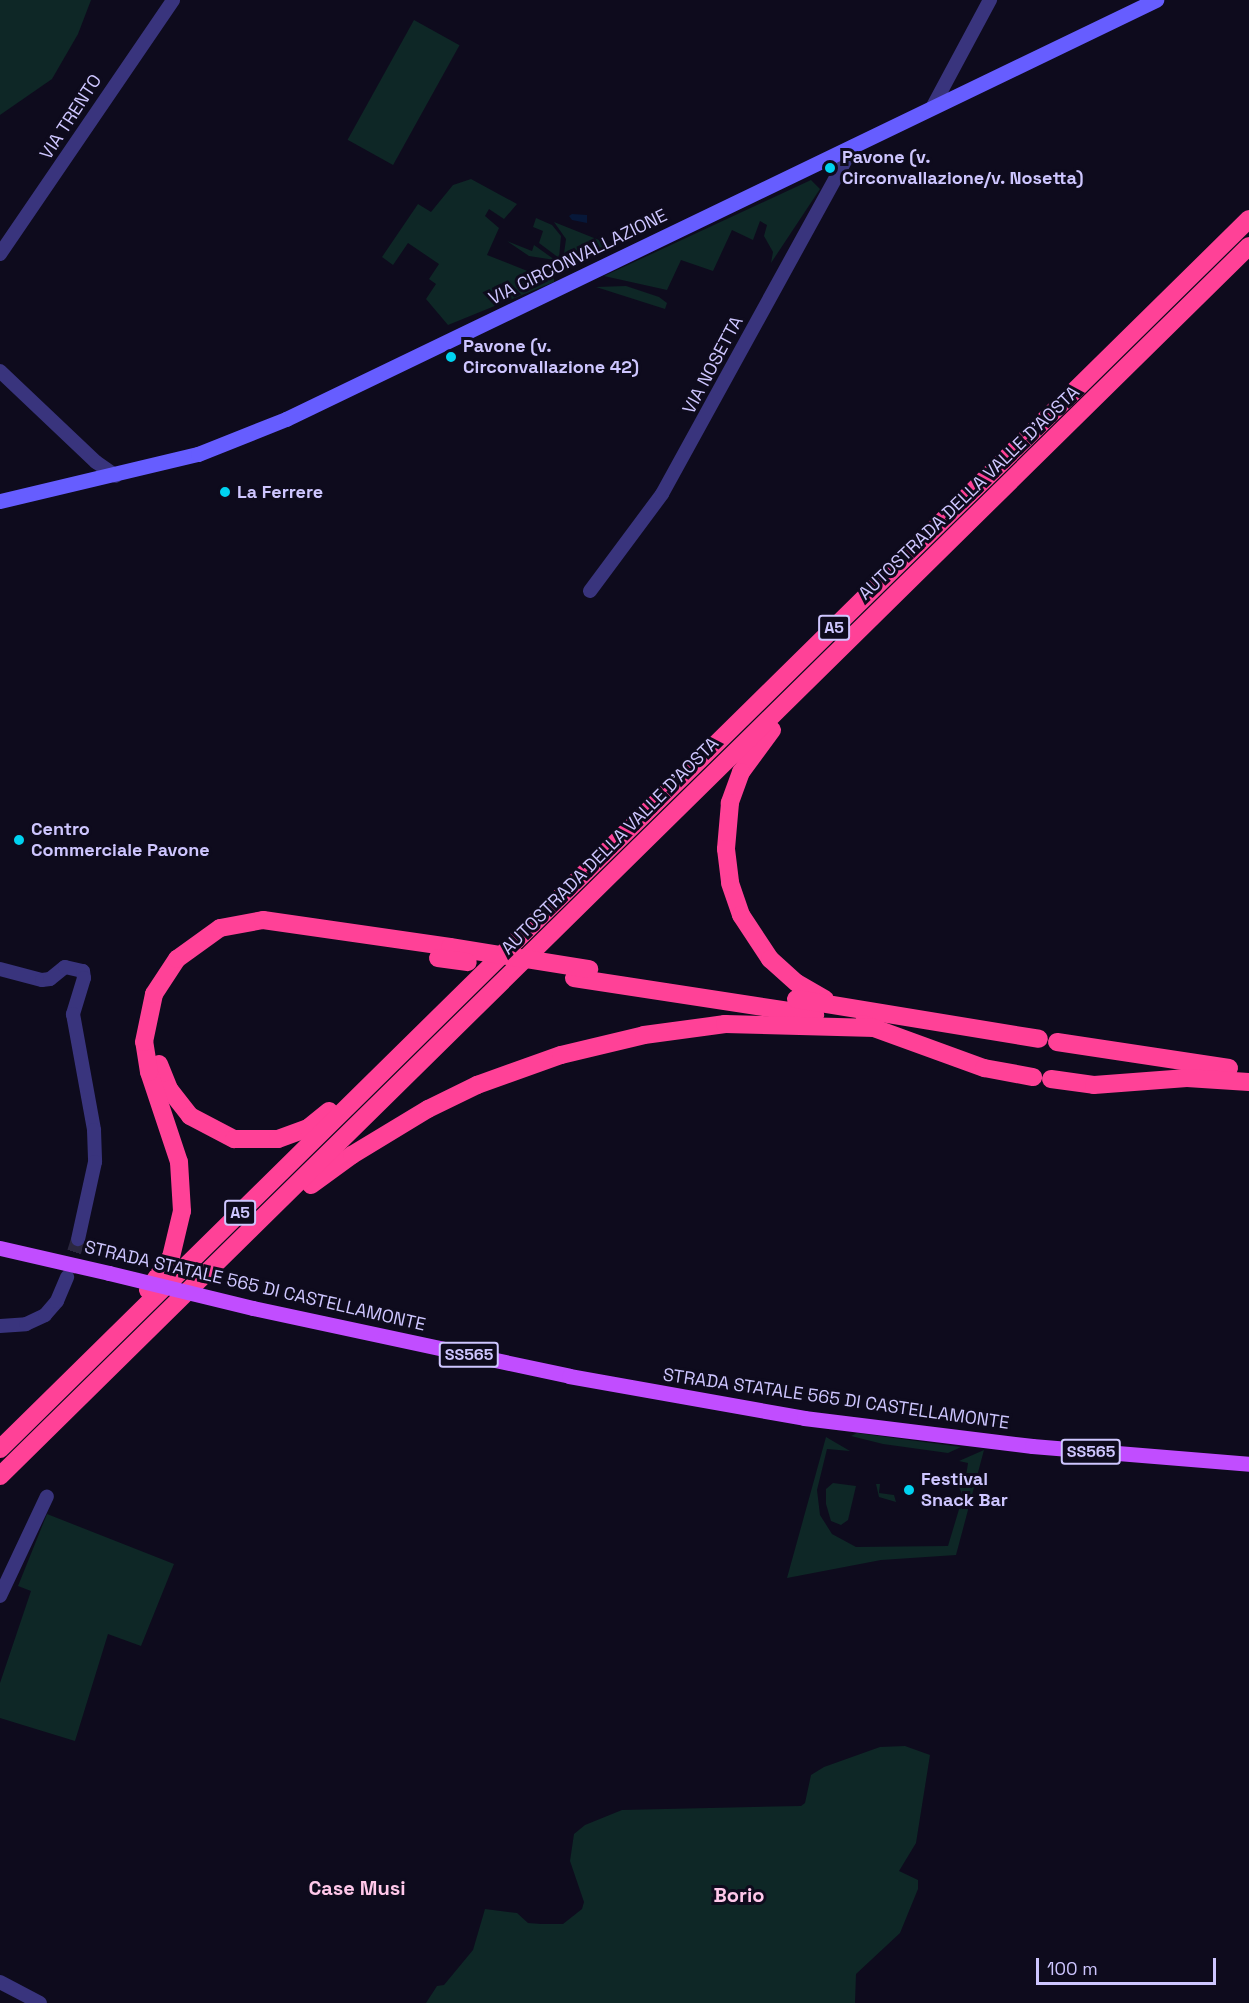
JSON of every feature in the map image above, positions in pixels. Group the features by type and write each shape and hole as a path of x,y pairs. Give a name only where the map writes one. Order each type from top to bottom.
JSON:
{"highway":[{"name":"AUTOSTRADA DELLA VALLE D'AOSTA","path":"0,1449 1249,219"},
{"name":"AUTOSTRADA DELLA VALLE D'AOSTA","path":"0,1476 1249,246"},
{"path":"838,650 807,694 775,727 741,772 730,803 726,849 735,898 760,946 797,983 840,1005"},
{"path":"61,1388 81,1358 161,1273 180,1227 183,1195 179,1162 149,1072 144,1042 154,994 177,959 220,928 263,920 444,953"},
{"path":"418,1036 358,1083 321,1119 293,1135 264,1142 234,1139 190,1116 163,1076 156,1035 161,1007 182,969 206,947 234,934 267,930 444,953 764,1005 875,1028 984,1068 1042,1078 1094,1085 1187,1078 1249,1082"},
{"path":"582,974 840,1005 1249,1071"},
{"path":"224,1256 271,1224 332,1168 390,1130 477,1085 525,1067 644,1035 725,1024 875,1028"}],"main road":[{"name":"VIA CIRCONVALLAZIONE","path":"0,501 116,476 198,454 286,420 1156,0"},
{"name":"STRADA STATALE 565 DI CASTELLAMONTE","path":"0,1248 253,1308 569,1376 792,1416 1032,1446 1249,1464"}],"street":[{"name":"VIA TRENTO","path":"0,254 173,0"},
{"path":"932,108 990,0"},
{"name":"VIA NOSETTA","path":"590,591 662,494 853,146"},
{"path":"0,371 96,462 116,476"},
{"path":"0,969 42,980 50,979 65,967 82,971 84,978 73,1014 94,1130 95,1162 78,1239"},
{"path":"0,1326 26,1324 45,1315 57,1301 66,1277"},
{"path":"0,1596 47,1496"},
{"path":"0,1982 40,2003"}],"green space":[{"path":"0,0 91,0 78,34 52,79 0,115"},
{"path":"414,20 459,45 393,165 348,140"},
{"path":"471,179 517,204 504,219 489,209 485,216 499,228 487,255 535,274 550,273 554,275 554,282 448,325 426,299 436,284 429,279 439,264 408,243 393,265 382,257 418,204 431,212 453,185"},
{"path":"811,180 820,189 771,263 773,252 764,236 767,225 760,221 753,240 732,230 713,271 681,260 667,290 604,276"},
{"path":"536,218 552,225 561,236 559,258 539,243 543,231 533,227"},
{"path":"554,222 609,244 567,263 563,261 566,239"},
{"path":"507,241 532,251 534,245 555,260 529,256"},
{"path":"626,286 659,297 667,303 665,309 596,287"},
{"path":"857,1433 961,1447 948,1453 883,1444 851,1436"},
{"path":"826,1437 850,1451 827,1449 817,1490 820,1515 832,1534 856,1547 948,1546 963,1496 958,1485 965,1483 968,1463 959,1461 984,1450 956,1555 881,1560 787,1578"},
{"path":"833,1483 856,1486 848,1520 841,1525 831,1521 826,1504 826,1489"},
{"path":"876,1484 880,1484 879,1493 894,1495 896,1502 879,1497"},
{"path":"47,1514 174,1564 141,1646 108,1634 75,1741 0,1718 0,1683 31,1591 18,1586"},
{"path":"905,1746 930,1755 916,1843 899,1871 918,1880 918,1889 900,1933 856,1974 855,2003 426,2003 437,1986 444,1985 473,1950 485,1909 517,1913 528,1923 563,1924 582,1909 584,1902 570,1861 574,1834 585,1825 622,1810 801,1806 805,1803 811,1775 824,1767 880,1747"}],"water":[{"path":"572,214 587,215 587,223 572,220 569,216"}],"tunnel":[{"path":"68,1272 78,1239"}],"place":[{"name":"Pavone (v. Circonvallazione/v. Nosetta)","path":"830,168"},
{"name":"Pavone (v. Circonvallazione 42)","path":"451,357"},
{"name":"La Ferrere","path":"225,492"},
{"name":"Centro Commerciale Pavone","path":"19,840"},
{"name":"Festival Snack Bar","path":"909,1490"}],"district":[{"name":"Case Musi","path":"357,1888"},
{"name":"Borio","path":"739,1895"}]}
